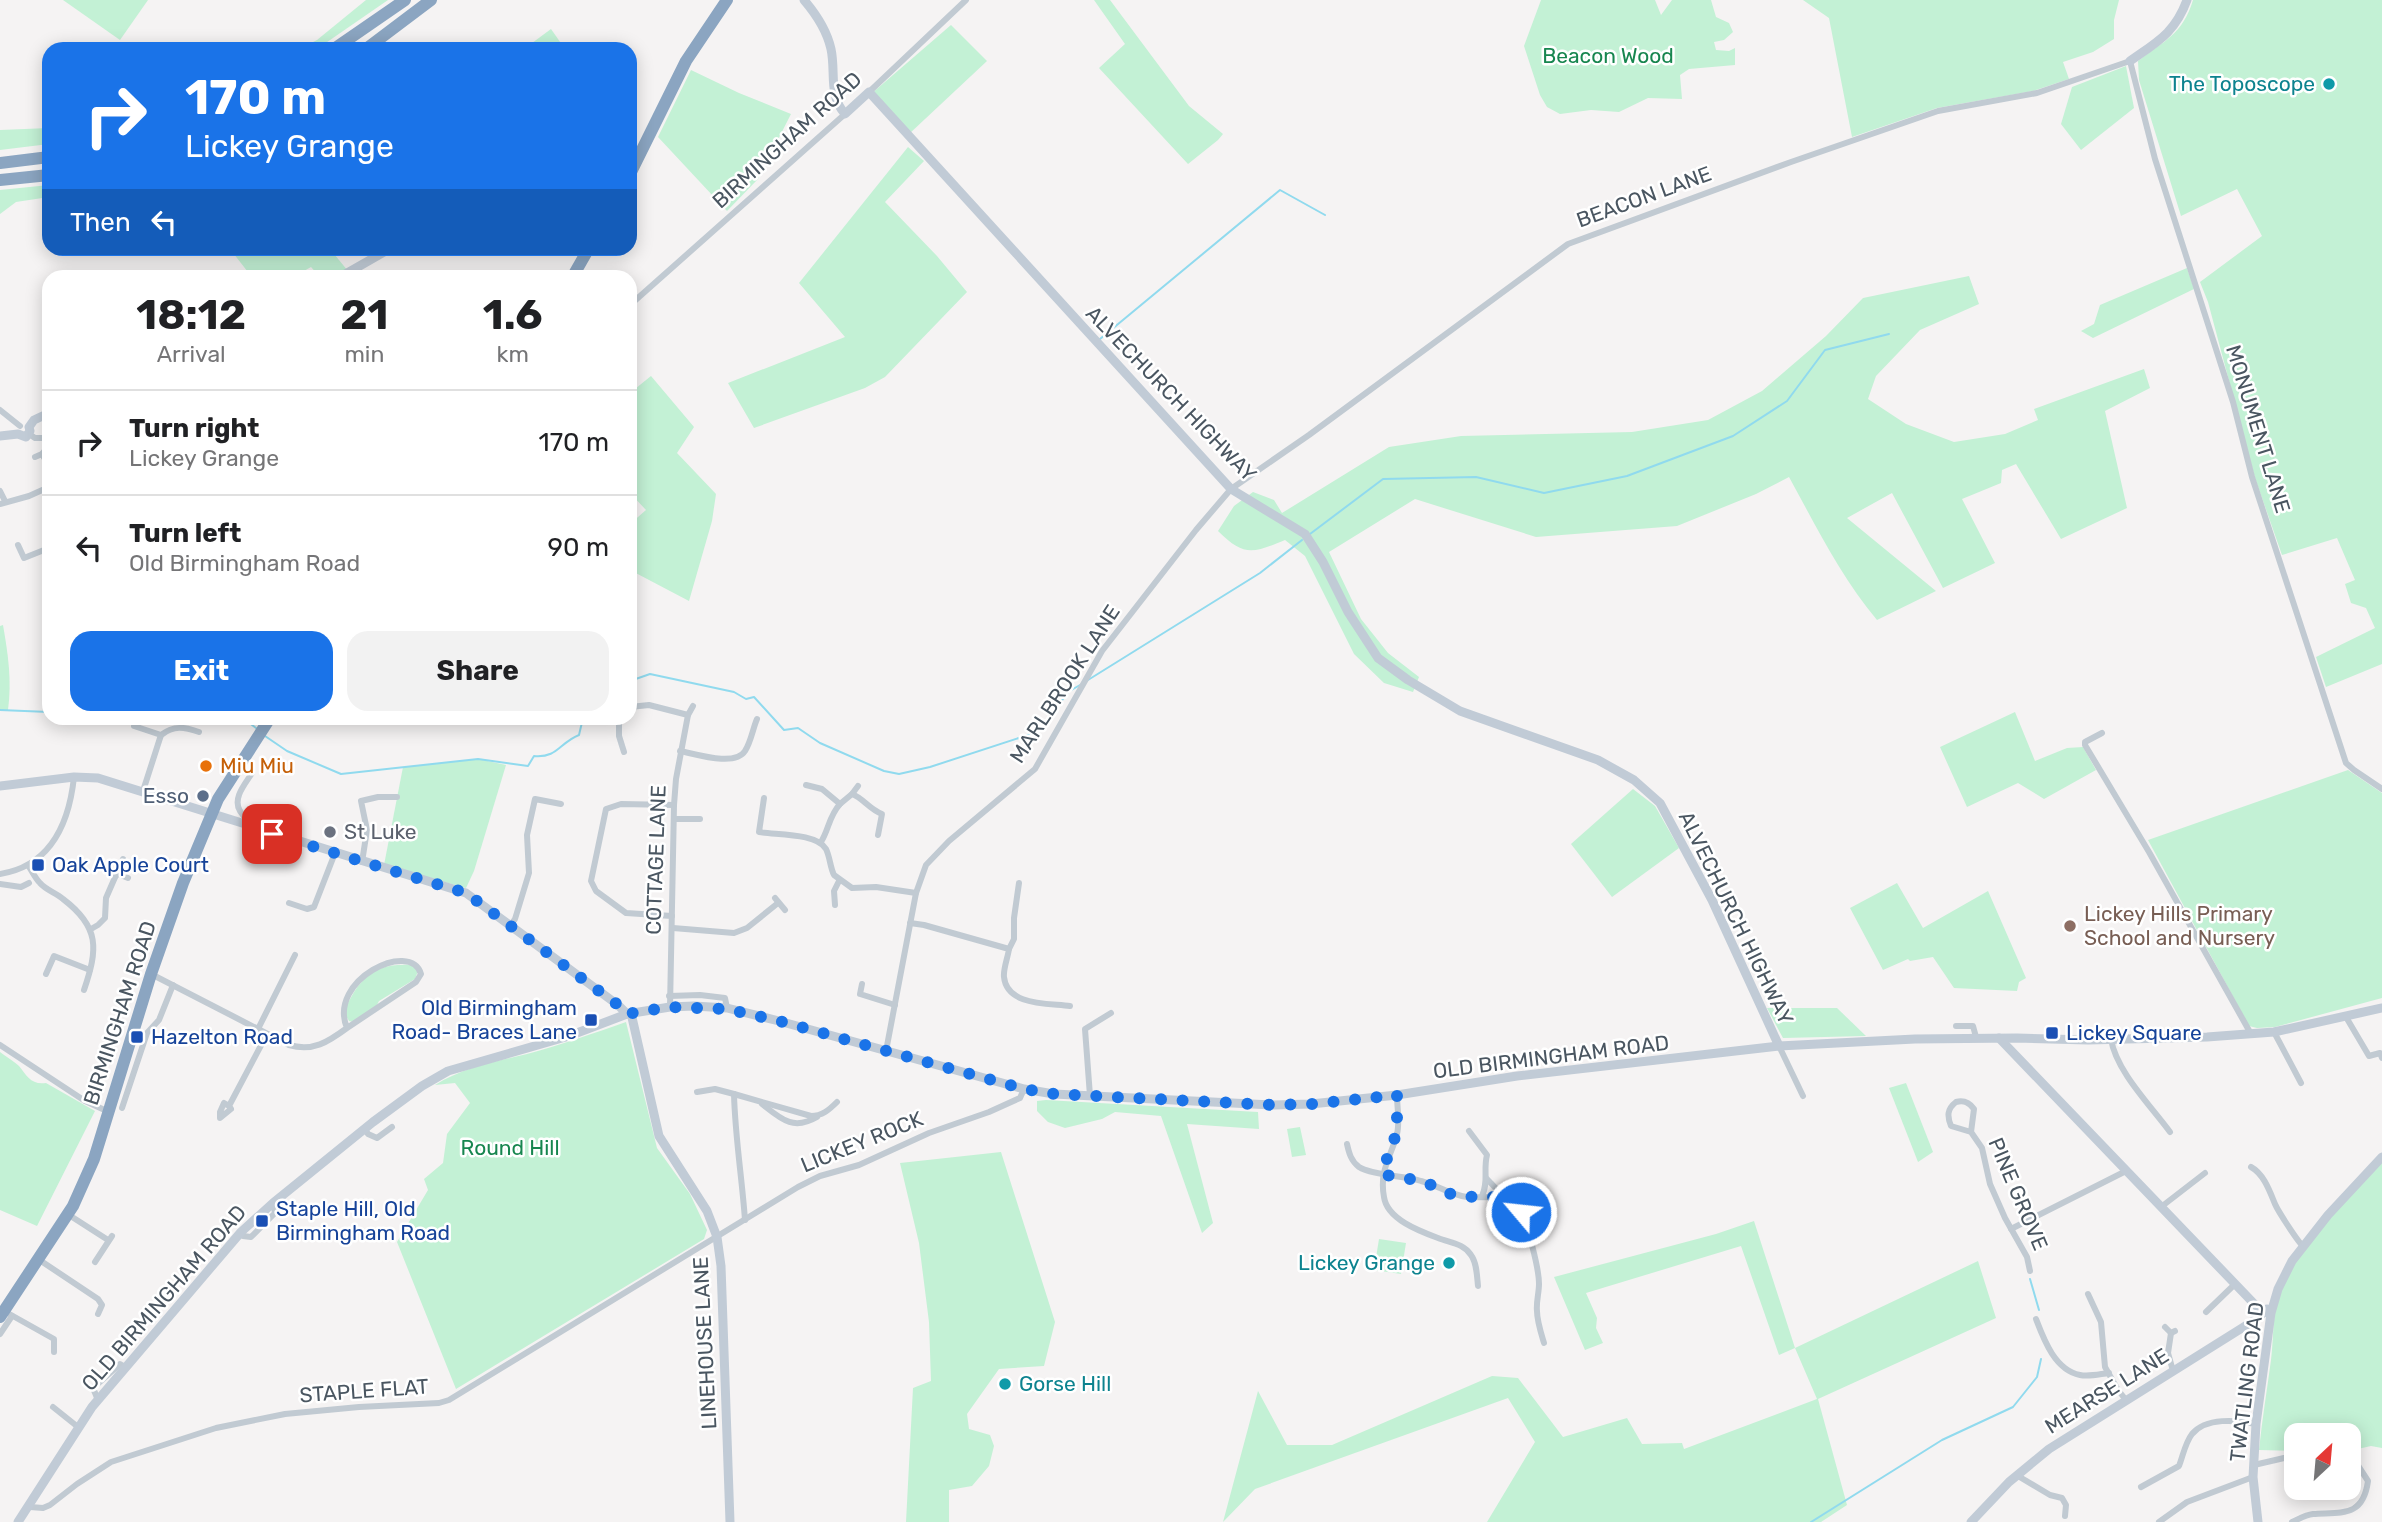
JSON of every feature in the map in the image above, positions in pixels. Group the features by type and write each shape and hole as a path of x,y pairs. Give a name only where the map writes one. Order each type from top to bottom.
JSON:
{"highway":[{"path":"344,42 405,0"},
{"path":"375,42 431,0"},
{"path":"637,160 686,61 727,0"},
{"path":"0,163 42,158"},
{"path":"0,180 42,175"},
{"name":"BIRMINGHAM ROAD","path":"5,1314 38,1259 69,1215 94,1159 151,974 183,883 218,799 264,728"}],"street":[{"path":"804,0 816,14 831,47 835,96 845,114"},
{"name":"BIRMINGHAM ROAD","path":"637,299 845,114 966,0"},
{"path":"2130,61 2166,36 2180,19 2187,0"},
{"name":"BEACON LANE","path":"1231,489 1309,435 1568,244 1938,111 2037,93 2130,61"},
{"name":"MONUMENT LANE","path":"2130,61 2155,159 2233,402 2252,477 2346,763 2382,789"},
{"name":"ALVECHURCH HIGHWAY","path":"869,92 1231,489 1305,534 1323,562 1348,612 1378,658 1460,711 1598,760 1634,780 1660,803 1712,900 1779,1046"},
{"path":"352,270 377,256"},
{"path":"0,410 35,438 42,438"},
{"path":"0,436 24,430 42,416"},
{"name":"MARLBROOK LANE","path":"886,1051 916,893 926,865 949,841 1035,769 1102,650 1231,489"},
{"path":"0,491 3,503 42,490"},
{"path":"18,545 26,562 42,552"},
{"path":"637,706 649,705 688,715"},
{"name":"COTTAGE LANE","path":"670,1007 676,820 674,805 681,751 692,706"},
{"path":"681,751 727,760 737,757 745,751 757,719"},
{"path":"619,725 624,752"},
{"path":"134,726 161,734"},
{"path":"143,791 161,734 181,727 199,732"},
{"path":"2102,733 2085,742 2085,745 2149,852 2251,1034"},
{"path":"247,826 247,819 238,809 237,802 252,773"},
{"path":"0,874 28,865 51,847 69,802 74,777"},
{"path":"0,786 74,777 98,778 466,893 629,1014"},
{"path":"806,785 822,789 840,804"},
{"path":"821,842 832,813 858,786"},
{"path":"357,791 368,830 362,862"},
{"path":"852,794 865,805 884,810 878,835"},
{"path":"361,801 397,797"},
{"path":"510,926 515,919 529,873 527,835 535,799 561,804"},
{"path":"757,840 762,802"},
{"path":"672,916 626,913 596,891 591,881 606,809 621,804 674,805"},
{"path":"676,820 700,819"},
{"path":"759,832 808,837 821,842 828,852 834,875 852,888 876,887 916,893"},
{"path":"289,903 307,909 314,907 335,853"},
{"path":"91,929 105,918 106,898 123,859"},
{"path":"28,865 40,884 78,911 91,929 94,941 84,990"},
{"path":"118,874 128,878"},
{"path":"18,877 21,887"},
{"path":"835,905 834,891 839,881"},
{"path":"0,884 21,887 29,883"},
{"path":"1019,883 1014,939 1003,976 1009,991 1021,999 1070,1006"},
{"path":"673,928 734,933 747,929 776,901 785,910"},
{"path":"910,923 1009,949"},
{"path":"47,974 54,956 90,970"},
{"path":"258,1029 295,956"},
{"path":"151,974 289,1045 308,1049 328,1042 416,982 421,974 418,966 411,962 398,961 383,964 354,986 342,1008 342,1017 347,1028"},
{"path":"862,984 860,994 895,1005"},
{"path":"122,1108 147,1033 159,1020 173,985"},
{"path":"669,996 700,995 725,998 727,1009"},
{"name":"OLD BIRMINGHAM ROAD","path":"18,1522 30,1507 78,1427 124,1367 241,1232 273,1203 422,1086 448,1071 569,1036 629,1014 670,1007 727,1009 1024,1089 1090,1096 1274,1105 1397,1095 1517,1076 1779,1046 1976,1037 2111,1039 2251,1034 2274,1032 2382,1008"},
{"path":"1090,1096 1085,1029 1111,1013"},
{"name":"LINEHOUSE LANE","path":"629,1014 659,1136 707,1211 717,1237 721,1266 730,1522"},
{"path":"2346,1017 2370,1056 2379,1054 2382,1058"},
{"path":"1956,1026 1973,1026 1976,1037"},
{"path":"2274,1032 2301,1083"},
{"path":"229,1106 267,1034"},
{"path":"1999,1038 2263,1313 2269,1331"},
{"path":"2111,1039 2112,1048 2124,1072 2171,1132"},
{"path":"0,1045 86,1101 109,1112"},
{"path":"1779,1046 1803,1096"},
{"path":"697,1091 715,1089 818,1116"},
{"name":"LICKEY ROCK","path":"717,1237 820,1176 870,1160 929,1133 989,1112 1020,1098 1024,1089"},
{"path":"734,1094 734,1131 742,1177 745,1220"},
{"path":"1397,1095 1397,1132 1382,1172 1384,1199 1397,1218 1439,1239 1457,1243 1468,1251 1474,1258 1478,1286"},
{"path":"758,1100 797,1125 806,1123 837,1102"},
{"name":"PINE GROVE","path":"1971,1132 1974,1109 1971,1104 1956,1102 1947,1117 1951,1126 1971,1132 1982,1148 1990,1184 2027,1257 2030,1271"},
{"path":"365,1129 368,1134 377,1138 392,1127"},
{"path":"1469,1131 1487,1155 1484,1168 1487,1179 1521,1212 1537,1266 1539,1284 1536,1312 1544,1343"},
{"path":"1476,1140 1484,1136"},
{"path":"1347,1144 1350,1156 1357,1166 1367,1171 1422,1181 1451,1194 1505,1198"},
{"name":"TWATLING ROAD","path":"2258,1522 2253,1477 2256,1424 2277,1289 2292,1261 2328,1214 2382,1157"},
{"path":"2251,1167 2256,1169 2280,1214 2303,1246"},
{"path":"2011,1229 2126,1171"},
{"path":"2161,1207 2205,1173"},
{"path":"1482,1196 1487,1179"},
{"path":"69,1215 110,1238 95,1262"},
{"name":"STAPLE FLAT","path":"30,1507 43,1508 50,1505 111,1462 216,1428 285,1414 439,1403 449,1400 717,1237"},
{"path":"38,1259 98,1299 102,1305 98,1314"},
{"path":"2206,1312 2235,1284"},
{"path":"2088,1294 2101,1322 2105,1367 2126,1400"},
{"name":"MEARSE LANE","path":"1971,1522 2009,1482 2049,1448 2263,1313 2273,1303"},
{"path":"0,1334 5,1314 54,1339 54,1352"},
{"path":"2036,1320 2046,1346 2078,1375 2109,1373"},
{"path":"2165,1327 2173,1332 2168,1353 2173,1371"},
{"path":"53,1407 78,1427"},
{"path":"2141,1487 2179,1466 2190,1437 2202,1427 2238,1420 2256,1424"},
{"path":"2254,1465 2284,1458"},
{"path":"2361,1469 2368,1481 2367,1492 2361,1500"},
{"path":"2018,1476 2050,1495 2062,1498 2066,1505 2065,1516"},
{"path":"2159,1522 2187,1502 2253,1477"},
{"path":"2292,1522 2310,1514 2335,1515 2354,1509 2361,1500"}],"green space":[{"path":"63,0 148,0 120,40"},
{"path":"366,0 388,0 327,42 313,42"},
{"path":"1094,0 1110,0 1189,106 1223,134 1188,164 1099,68 1125,44"},
{"name":"Beacon Wood","path":"1541,0 1655,0 1661,15 1672,0 1711,0 1716,17 1729,23 1733,32 1724,40 1714,42 1716,50 1729,51 1735,48 1735,65 1689,69 1680,75 1682,99 1648,98 1619,112 1591,110 1560,114 1547,107 1540,95 1524,46"},
{"path":"1803,0 2119,0 2114,20 2114,39 2093,52 2063,62 2069,79 2033,91 1937,108 1852,137 1829,18"},
{"path":"2193,0 2382,0 2382,664 2326,687 2316,657 2375,628 2366,608 2351,603 2345,584 2355,580 2337,538 2282,555 2255,478 2208,302 2200,282 2262,236 2237,189 2181,216 2139,80 2138,61 2178,29"},
{"path":"951,25 987,61 909,134 871,94"},
{"path":"551,29 560,42 533,42"},
{"path":"2126,66 2134,108 2081,150 2061,124 2072,87"},
{"path":"691,70 791,114 758,179 727,211 658,137"},
{"path":"42,128 42,145 0,150 0,130"},
{"path":"908,147 924,161 885,202 967,292 885,377 865,388 754,428 728,383 845,337 799,283"},
{"path":"42,186 42,198 16,202 0,214 0,190"},
{"path":"235,256 336,256 347,270 314,270 311,267 306,270 246,270"},
{"path":"2187,268 2194,289 2093,338 2081,331 2094,324 2100,305"},
{"path":"1969,276 1979,304 1920,330 1876,376 1868,399 1906,424 1954,442 2005,434 2038,420 2034,409 2144,369 2150,388 2105,411 2127,508 2061,539 2016,464 2002,470 2001,483 1962,499 1995,563 1943,588 1892,493 1847,518 1936,591 1877,620 1840,569 1789,477 1756,494 1677,526 1536,537 1415,499 1329,552 1361,619 1388,653 1419,677 1413,692 1384,683 1354,654 1305,556 1285,540 1257,550 1242,549 1218,531 1234,506 1253,492 1274,500 1282,513 1389,447 1461,436 1632,432 1708,420 1762,391 1826,336 1863,298"},
{"path":"651,376 694,427 677,453 716,494 712,521 689,601 637,574 637,518 646,510 637,500 637,387"},
{"path":"3,625 8,657 8,710 0,710 0,626"},
{"path":"2015,712 2035,761 2067,748 2083,747 2096,770 2044,799 2018,783 1967,807 1940,747"},
{"path":"478,759 506,765 474,871 466,888 384,865 403,767"},
{"path":"2348,770 2382,793 2382,998 2275,1027 2249,1026 2148,840"},
{"path":"1633,789 1655,806 1679,848 1612,897 1571,844"},
{"path":"1897,883 1923,928 1988,891 2026,978 2019,982 2017,991 1954,988 1933,957 1910,961 1908,959 1883,970 1850,908"},
{"path":"412,965 418,971 415,979 379,1001 353,1022 349,1021 344,1012 349,1000 369,975 387,966"},
{"path":"1767,1008 1837,1008 1866,1036 1783,1038"},
{"name":"Round Hill","path":"626,1022 657,1148 690,1194 707,1230 704,1239 456,1389 397,1242 428,1190 424,1179 443,1163 447,1134 470,1103 455,1083 435,1085 468,1069 552,1047"},
{"path":"0,1052 17,1064 33,1081 46,1083 95,1111 37,1226 0,1210"},
{"path":"1906,1083 1933,1152 1918,1162 1889,1088"},
{"path":"1037,1101 1258,1112 1259,1129 1187,1124 1213,1223 1202,1233 1161,1116 1115,1112 1102,1119 1065,1128 1048,1122 1037,1111"},
{"path":"1300,1127 1306,1155 1292,1157 1287,1129"},
{"path":"1001,1152 1055,1322 1044,1366 999,1369 967,1414 969,1429 990,1435 994,1446 989,1466 972,1486 949,1490 949,1522 906,1522 913,1388 931,1381 929,1322 919,1243 900,1163"},
{"path":"2382,1162 2382,1448 2371,1446 2361,1448 2361,1423 2284,1423 2284,1451 2259,1450 2277,1299 2298,1258 2340,1206"},
{"path":"1754,1221 1795,1348 1779,1355 1741,1246 1586,1293 1597,1318 1596,1328 1603,1343 1585,1350 1554,1277 1716,1234"},
{"path":"1379,1239 1406,1243 1401,1274 1374,1270"},
{"path":"1978,1261 1996,1318 1818,1399 1847,1505 1821,1522 1487,1522 1535,1442 1508,1398 1255,1489 1223,1522 1258,1391 1287,1445 1332,1445 1492,1376 1518,1378 1563,1437 1627,1418 1642,1444 1682,1443 1684,1449 1817,1399 1795,1348"}],"waterway":[{"path":"1100,339 1280,190 1325,215"},
{"path":"1310,534 1383,479 1476,477 1544,493 1627,476 1733,436 1787,401 1825,350 1889,334"},
{"path":"1088,680 1260,573 1302,540"},
{"path":"637,679 650,674 734,692 746,699 754,697 784,730 798,728 820,743 884,771 899,774 930,767 1040,731 1068,692 1080,685"},
{"path":"0,710 42,712"},
{"path":"252,725 256,728"},
{"path":"265,736 287,751 341,774 478,759 528,766 534,756 548,755 579,735 581,725"},
{"path":"2030,1279 2039,1310"},
{"path":"1811,1522 1942,1440 2013,1407 2037,1377 2041,1359"}],"place":[{"name":"The Toposcope","path":"2329,84"},
{"name":"Miu Miu","path":"206,766"},
{"name":"Esso","path":"203,796"},
{"name":"St Luke","path":"330,832"},
{"name":"Oak Apple Court","path":"38,865"},
{"name":"Lickey Hills Primary School and Nursery","path":"2070,926"},
{"name":"Old Birmingham Road- Braces Lane","path":"591,1020"},
{"name":"Lickey Square","path":"2052,1033"},
{"name":"Hazelton Road","path":"137,1037"},
{"name":"Staple Hill, Old Birmingham Road","path":"262,1221"},
{"name":"Lickey Grange","path":"1449,1263"},
{"name":"Gorse Hill","path":"1005,1384"}],"route":[{"path":"272,834 466,893 618,1005 626,1014 670,1007 727,1009 1024,1089 1054,1094 1274,1105 1397,1095 1397,1132 1382,1172 1422,1181 1451,1194 1505,1198 1514,1203 1521,1212"}]}
